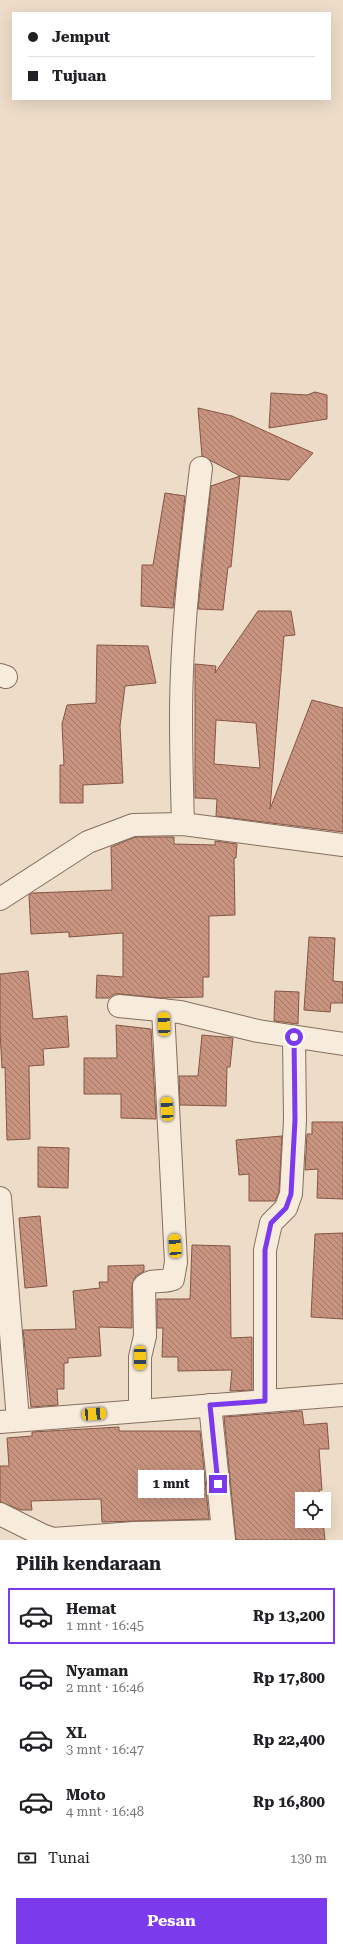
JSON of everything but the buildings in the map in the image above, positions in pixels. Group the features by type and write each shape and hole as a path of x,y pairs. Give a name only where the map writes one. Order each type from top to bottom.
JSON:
{"street":[{"path":"183,824 181,717 184,638 192,542 201,468"},
{"path":"0,899 88,842 133,825 183,824 343,846"},
{"path":"119,1006 163,1010 194,1015 258,1032 343,1044"},
{"path":"140,1411 140,1358 145,1336 144,1286 147,1283 156,1280 168,1281 174,1279 176,1262 163,1010"},
{"path":"265,1401 265,1250 271,1223 286,1208 291,1194 295,1120 294,1037"},
{"path":"0,1198 9,1421 343,1394"},
{"path":"0,1514 42,1538 62,1540 134,1533 223,1535 210,1405"}],"route":[{"path":"218,1484 210,1405 265,1401 265,1250 267,1235 271,1223 286,1208 291,1194 295,1120 294,1037"}]}
